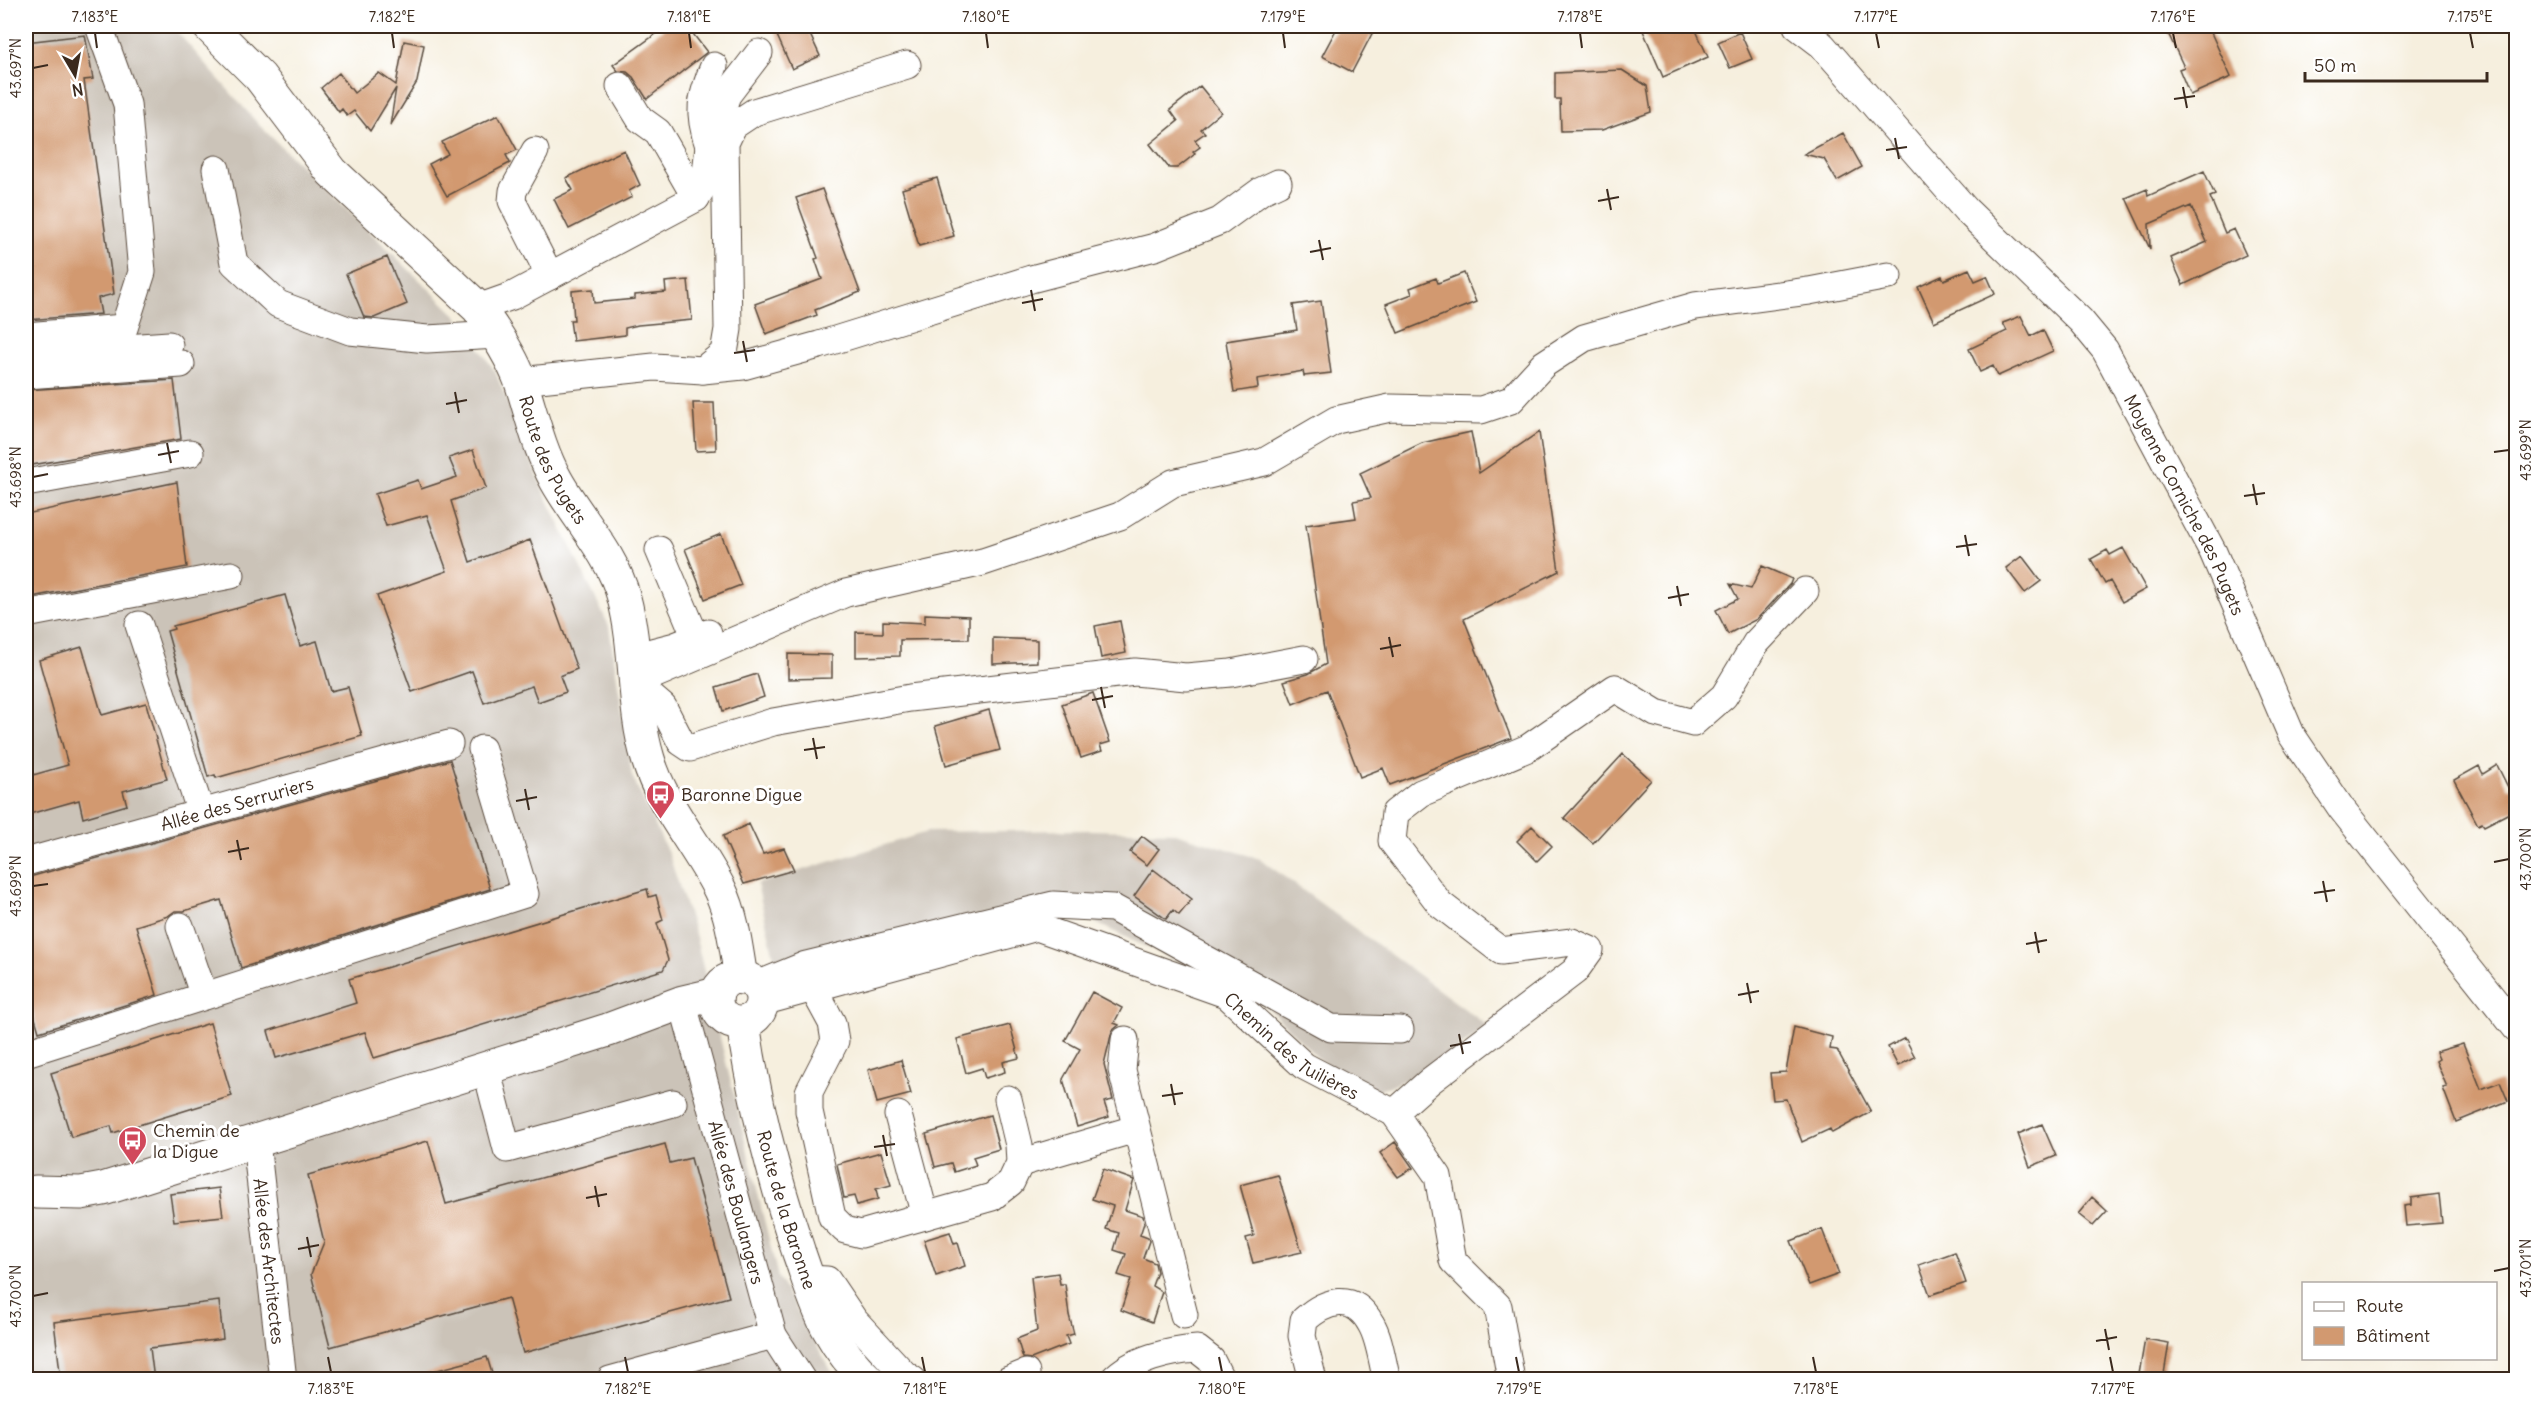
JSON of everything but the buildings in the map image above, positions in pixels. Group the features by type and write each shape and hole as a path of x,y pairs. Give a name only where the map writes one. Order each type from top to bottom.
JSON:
{"main road":[{"name":"Route des Pugets","path":"209,26 260,77 332,172 478,308 497,335 520,381 541,449 557,481 610,566 624,596 640,728 648,759 657,784 719,888 729,911 741,1000"},
{"path":"608,1030 687,1019 741,1000"},
{"path":"29,1193 81,1193 103,1189 608,1030 684,1002 741,1000"},
{"name":"Route de la Baronne","path":"741,1000 750,1075 789,1223 828,1329 857,1369 868,1380"}],"street":[{"path":"26,336 124,328 142,272 127,104 99,26"},
{"name":"Moyenne Corniche des Pugets","path":"1797,26 1822,45 1966,210 2080,321 2105,350 2213,552 2291,734 2342,808 2517,1028"},
{"path":"478,308 512,296 696,198 705,183 709,146 728,95 759,53"},
{"path":"703,370 724,354 728,330 725,143 733,126 754,112 907,65"},
{"path":"709,146 702,127 700,101 714,66"},
{"path":"620,86 640,119 658,132 696,198"},
{"path":"536,151 513,191 512,201 550,276"},
{"path":"216,169 234,263 278,304 350,331 427,339 497,335"},
{"path":"520,381 654,367 703,370 743,366 1031,279 1155,247 1220,221 1261,191 1278,183"},
{"path":"633,670 846,593 983,562 1120,516 1173,483 1264,462 1336,420 1390,408 1481,410 1511,400 1544,364 1584,338 1695,306 1809,291 1888,276"},
{"path":"26,355 175,354 26,375"},
{"path":"26,483 190,453"},
{"path":"659,550 696,638"},
{"path":"26,614 231,575"},
{"path":"1394,1113 1430,1081 1575,970 1590,950 1572,942 1501,951 1440,904 1392,841 1395,813 1421,793 1528,748 1615,688 1656,713 1694,723 1724,696 1756,643 1805,591"},
{"path":"633,670 696,638 748,617"},
{"path":"139,625 201,813"},
{"path":"633,670 663,707 681,742 690,748 773,722 910,698 1135,672 1186,677 1220,674 1304,658"},
{"name":"Allée des Serruriers","path":"26,862 449,744"},
{"path":"26,1053 525,894 482,749"},
{"path":"741,1000 806,964 1053,905 1113,908 1331,1028 1400,1030"},
{"path":"180,926 204,996"},
{"name":"Chemin des Tuilières","path":"741,1000 813,988 1037,927 1226,994 1304,1066 1394,1113 1438,1176 1453,1261 1498,1306 1511,1380"},
{"path":"813,988 832,1023 835,1041 809,1092 809,1111 832,1216 845,1230 861,1234 992,1197 1011,1182 1020,1163 1019,1145 1008,1099"},
{"name":"Allée des Boulangers","path":"687,1019 773,1335 802,1380"},
{"path":"1125,1040 1122,1070 1135,1129 1184,1315"},
{"path":"486,1068 507,1149 673,1103"},
{"path":"898,1114 924,1216"},
{"path":"1020,1163 1135,1129"},
{"name":"Allée des Architectes","path":"256,1142 283,1380"},
{"path":"808,1279 827,1280 854,1320 904,1374 913,1380"},
{"path":"1313,1380 1302,1336 1304,1320 1320,1305 1338,1302 1356,1306 1371,1324 1387,1380"},
{"path":"610,1380 773,1335"},
{"path":"1113,1380 1122,1370 1173,1350 1197,1349 1211,1360 1221,1380"}],"shaded area":[{"path":"26,26 172,26 260,126 457,316 495,371 542,488 609,626 632,776 669,855 695,934 778,1277 836,1379 26,1379"},
{"path":"1088,830 1172,832 1260,859 1488,1026 1433,1068 1378,1091 1321,1061 1262,1002 1077,914 810,975 775,961 757,884 927,832"}],"place":[{"name":"Baronne Digue","path":"660,820"},
{"name":"Chemin de la Digue","path":"132,1166"}]}
